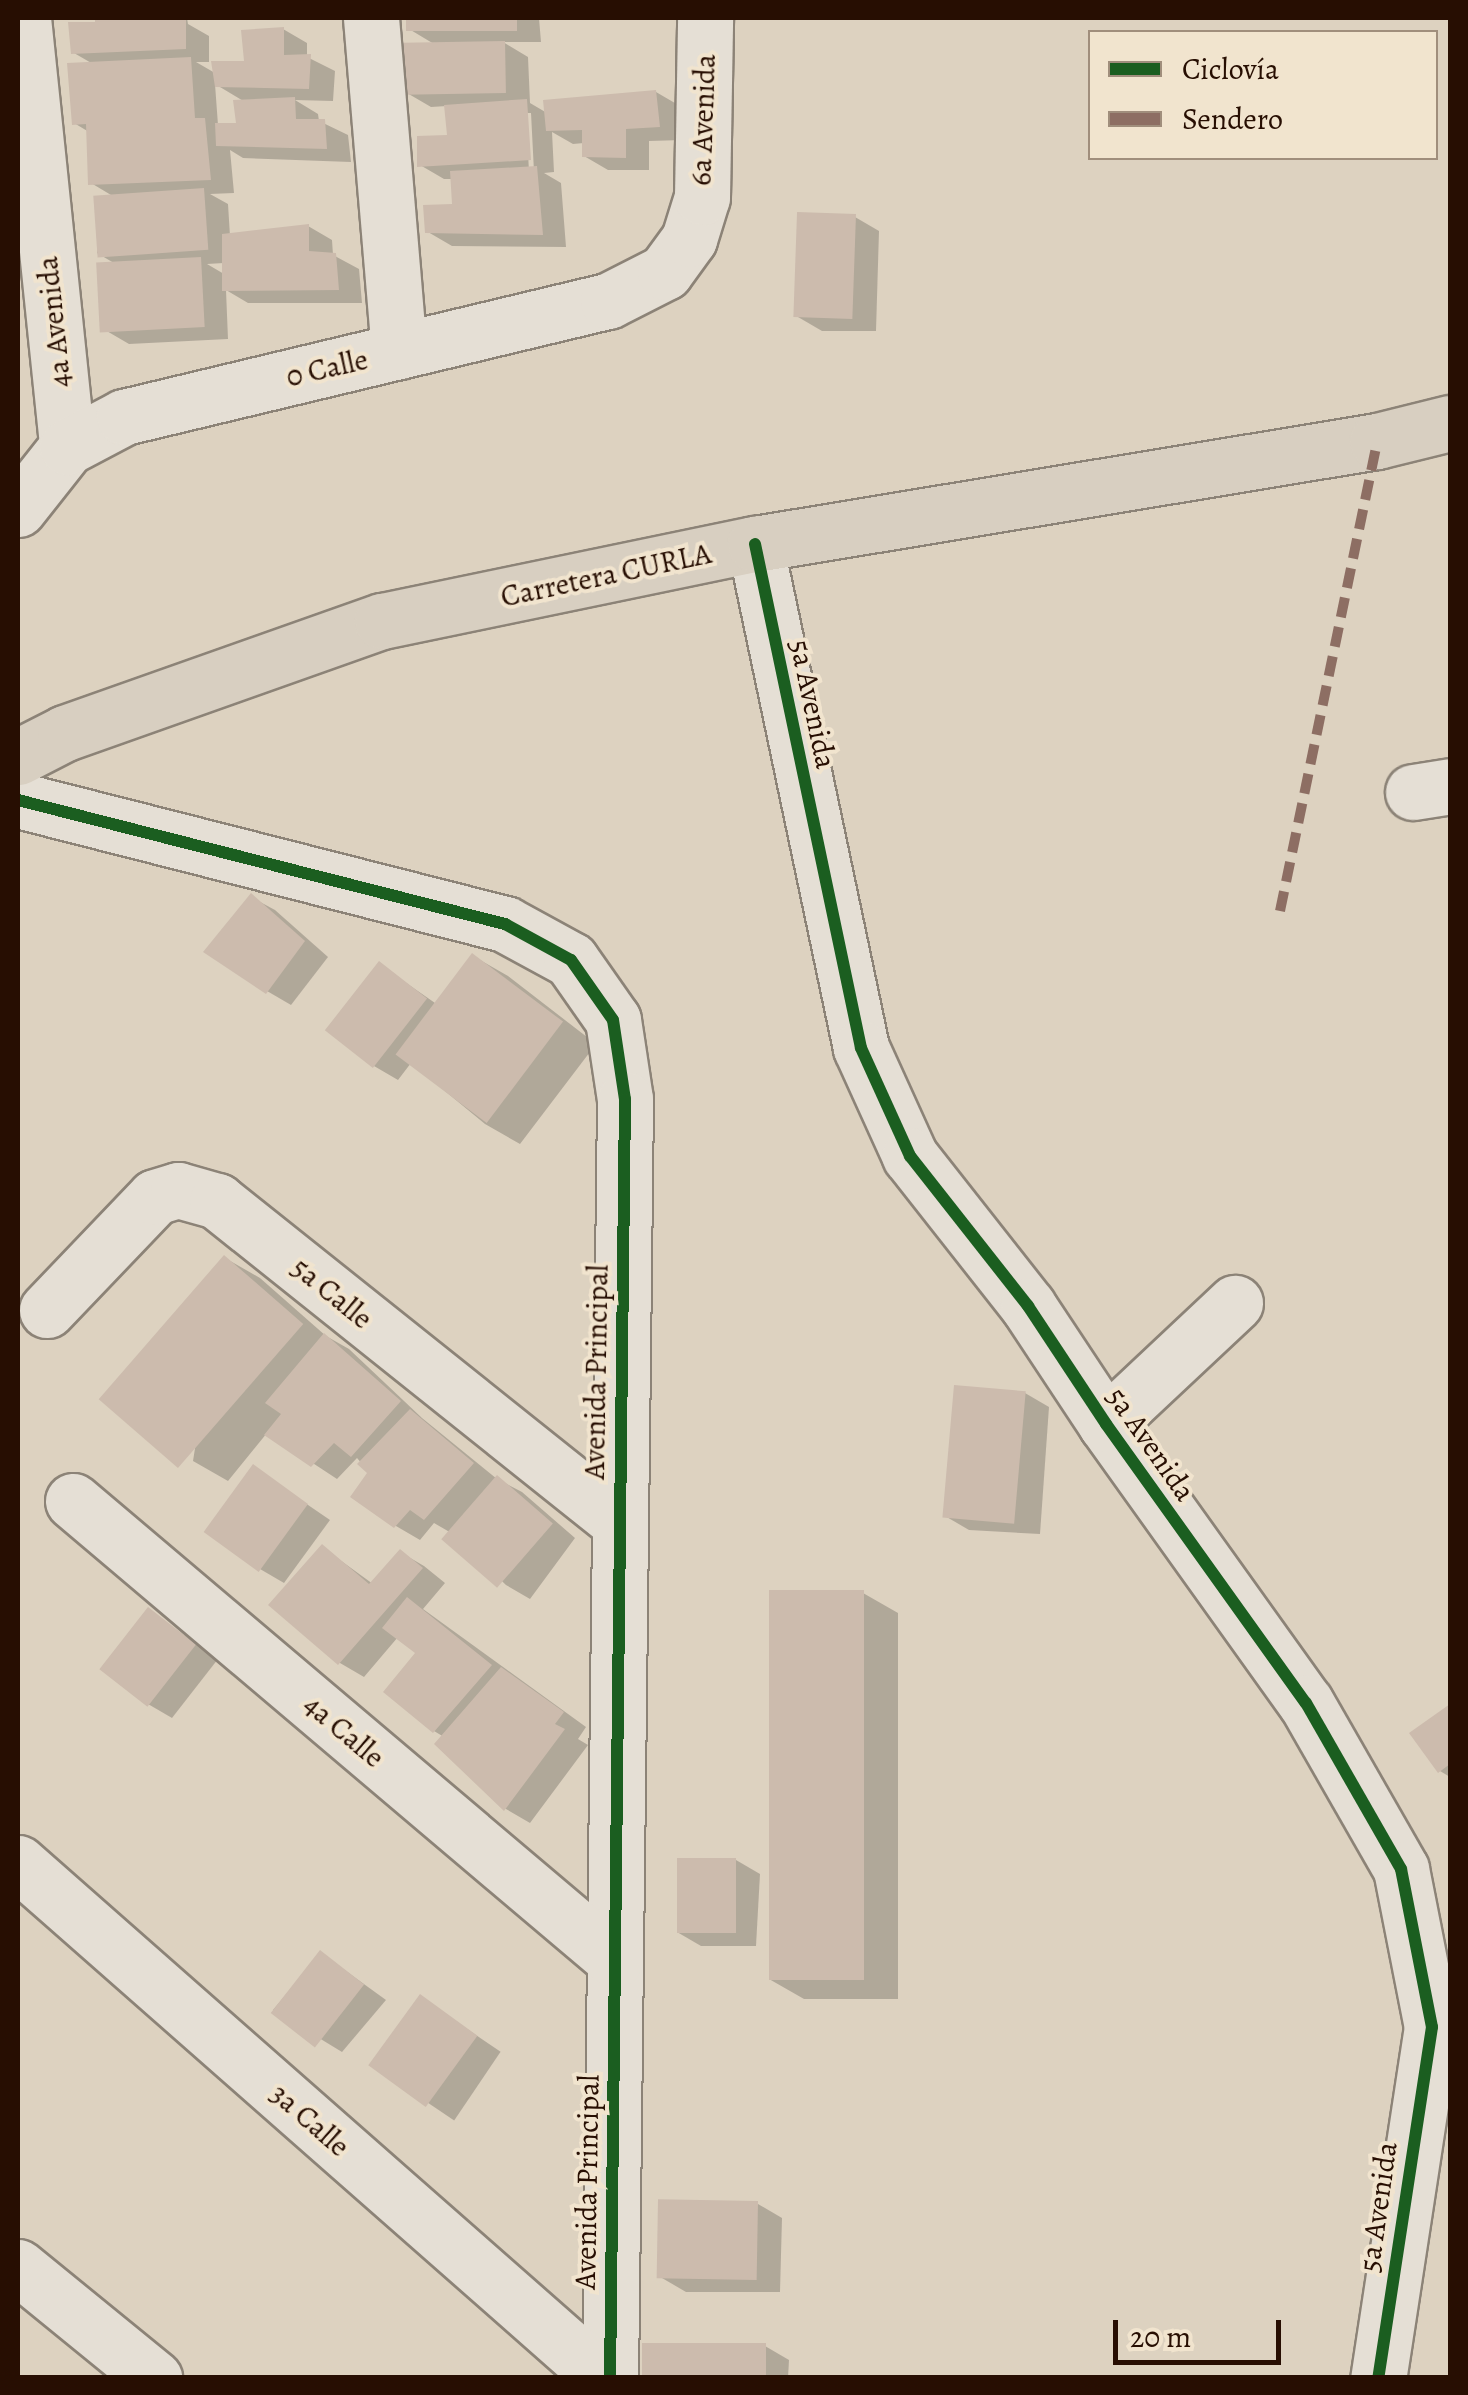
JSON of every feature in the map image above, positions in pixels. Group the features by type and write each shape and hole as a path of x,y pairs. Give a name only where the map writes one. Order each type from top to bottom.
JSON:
{"main road":[{"name":"Carretera CURLA","path":"18,757 66,733 382,621 755,544 1377,441 1450,424"}],"street":[{"name":"4a Avenida","path":"23,18 67,447"},
{"path":"371,18 399,352"},
{"name":"6a Avenida","path":"665,272 689,239 702,197 705,18"},
{"name":"0 Calle","path":"18,510 67,447 124,416 608,301 665,272"},
{"name":"5a Avenida","path":"755,544 861,1048 910,1156 1028,1306 1106,1424 1306,1703 1401,1869 1432,2027 1378,2378"},
{"name":"Avenida Principal","path":"18,800 506,924 571,960 613,1020 624,1099 606,2378"},
{"name":"5a Calle","path":"47,1310 156,1197 178,1190 216,1201 619,1522"},
{"path":"1106,1424 1235,1302"},
{"name":"4a Calle","path":"73,1501 614,1960"},
{"name":"3a Calle","path":"18,1863 606,2378"},
{"path":"18,2268 154,2378"}],"building":[{"path":"95,18 186,20 186,49 71,54 68,22 95,22"},
{"path":"406,18 517,18 517,31 406,31"},
{"path":"284,27 284,55 311,54 309,89 215,87 211,61 244,61 241,30"},
{"path":"505,41 506,93 404,95 403,43"},
{"path":"191,57 195,118 205,118 211,180 88,185 86,124 72,125 67,63"},
{"path":"656,90 660,127 626,129 626,158 582,157 582,130 546,131 543,100"},
{"path":"295,97 296,119 325,119 327,149 216,146 215,123 236,123 233,100"},
{"path":"527,99 531,160 417,167 417,136 447,135 444,105"},
{"path":"537,166 543,235 425,233 423,205 452,204 450,171"},
{"path":"204,188 208,250 98,258 93,196"},
{"path":"797,212 856,214 852,319 793,317"},
{"path":"309,224 309,251 336,253 339,290 222,291 222,234"},
{"path":"201,257 205,327 100,332 96,262"},
{"path":"251,893 305,941 266,994 203,952"},
{"path":"472,953 563,1022 487,1123 396,1054"},
{"path":"379,961 427,999 373,1068 325,1030"},
{"path":"224,1255 303,1324 178,1468 99,1399"},
{"path":"324,1333 401,1401 351,1457 334,1443 311,1467 264,1435 281,1414 265,1403"},
{"path":"954,1385 1026,1391 1014,1524 942,1517"},
{"path":"410,1409 474,1463 424,1520 410,1510 394,1528 350,1497 367,1473 357,1464"},
{"path":"253,1464 308,1504 259,1572 204,1532"},
{"path":"497,1475 553,1524 497,1588 441,1539"},
{"path":"322,1544 369,1584 400,1549 423,1568 338,1665 268,1605"},
{"path":"769,1590 864,1590 864,1980 769,1980"},
{"path":"407,1597 492,1665 433,1733 383,1692 415,1653 382,1628"},
{"path":"148,1607 196,1645 147,1707 99,1669"},
{"path":"501,1667 564,1712 555,1724 565,1729 504,1811 434,1744"},
{"path":"1450,1704 1450,1764 1438,1773 1409,1733"},
{"path":"677,1858 736,1858 736,1933 677,1933"},
{"path":"320,1950 364,1984 315,2048 271,2013"},
{"path":"420,1994 477,2036 426,2107 368,2065"},
{"path":"658,2199 758,2201 757,2280 657,2278"},
{"path":"642,2343 766,2343 766,2378 642,2378"}],"marked path":[{"path":"1280,911 1377,441"}],"cycle path":[{"path":"755,544 861,1048 910,1156 1028,1306 1106,1424 1306,1703 1401,1869 1432,2027 1378,2378"},
{"path":"18,800 505,924 571,960 613,1020 625,1099 610,2378"}]}
